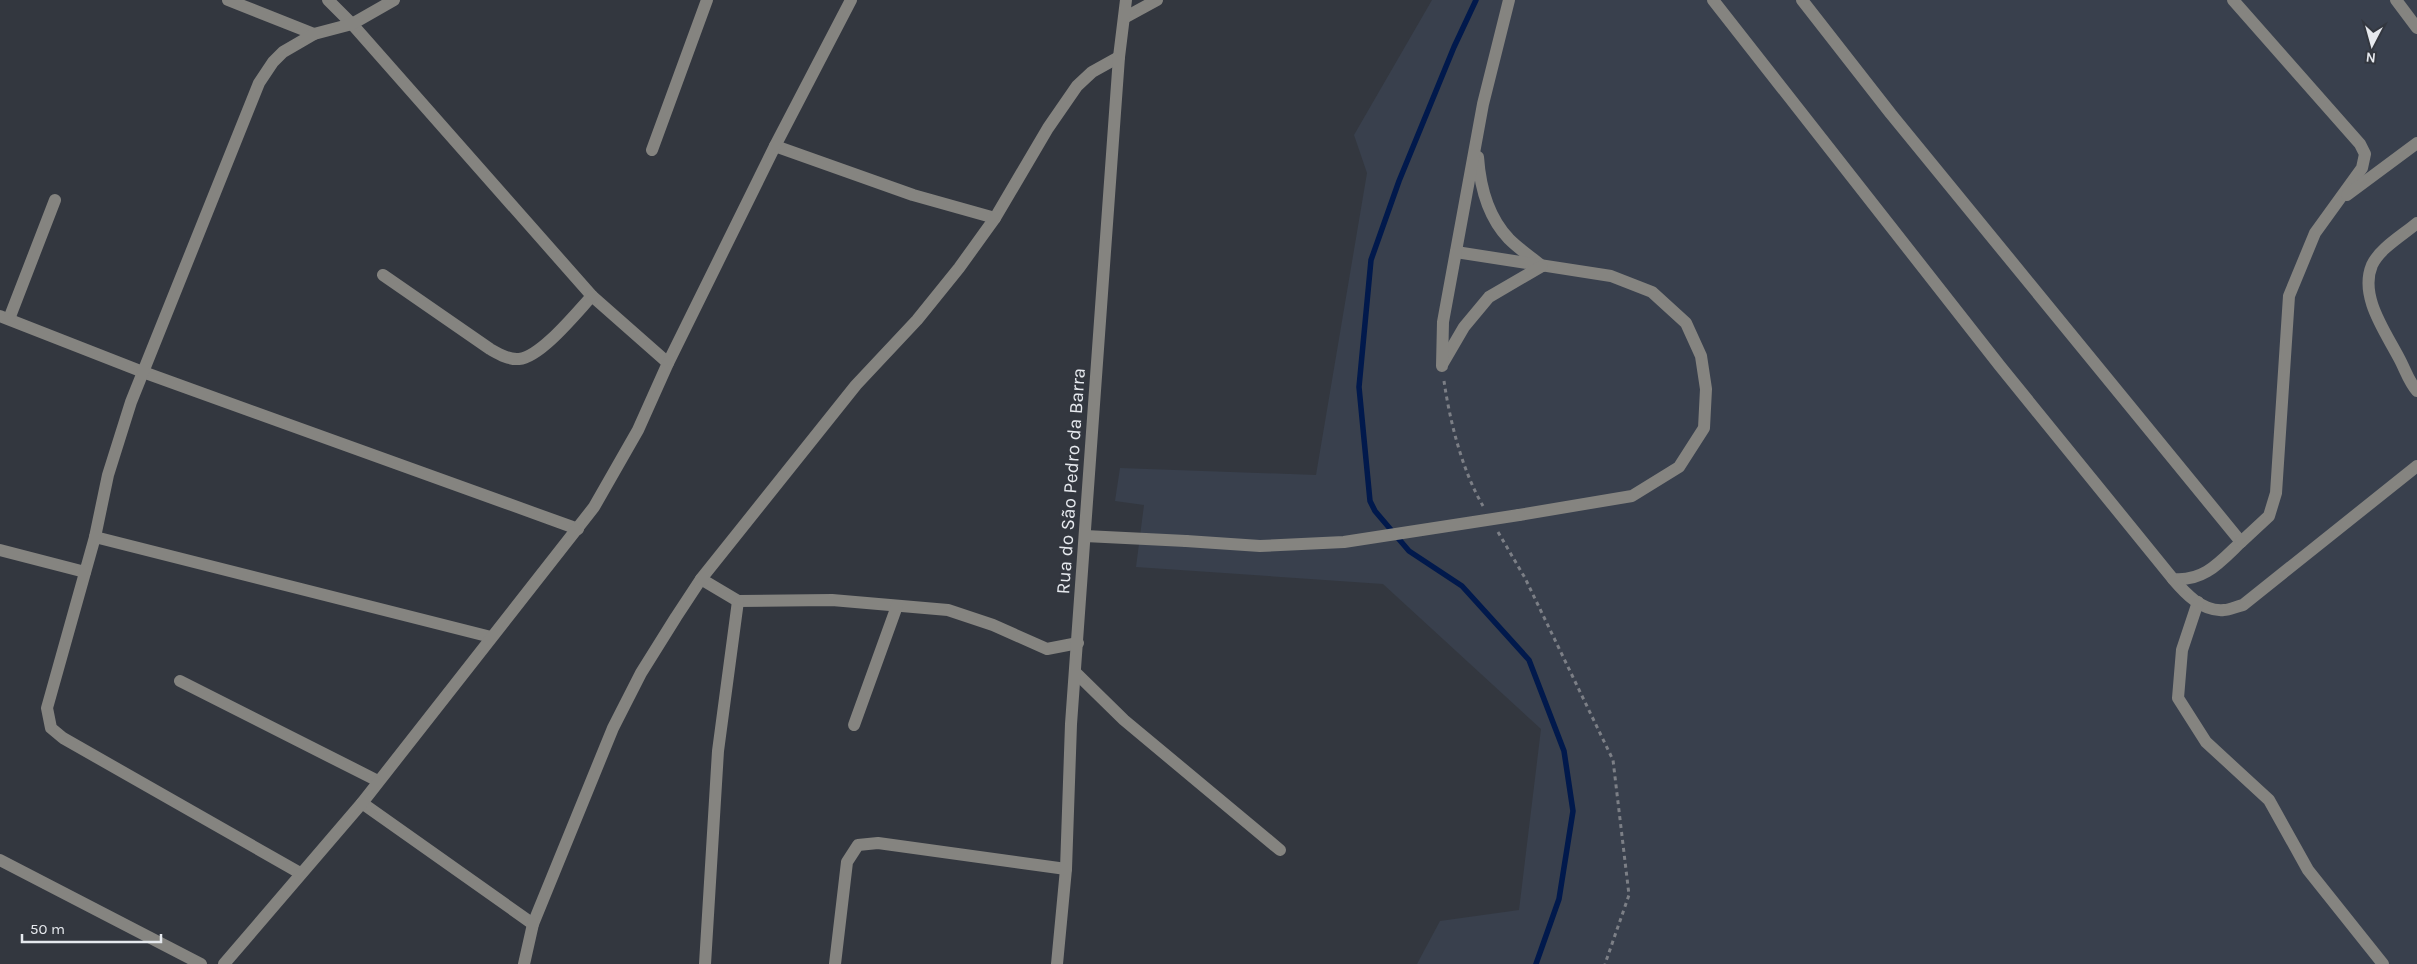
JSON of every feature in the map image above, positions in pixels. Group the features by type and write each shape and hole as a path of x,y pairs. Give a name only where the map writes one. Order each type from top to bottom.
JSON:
{"street":[{"path":"228,0 314,34"},
{"path":"328,0 352,24 592,296 668,363"},
{"path":"300,873 63,738 52,728 47,708 95,537 108,474 130,402 259,84 278,57 314,34 352,24 394,0"},
{"path":"652,150 707,0"},
{"path":"224,964 300,873 362,803 491,636 578,529 619,466 775,146 851,0"},
{"name":"Rua do São Pedro da Barra","path":"1057,964 1066,869 1075,672 1118,57 1126,0"},
{"path":"1124,18 1157,0"},
{"path":"1442,366 1443,322 1476,141 1483,104 1509,0"},
{"path":"1713,0 2000,366 2189,598 2222,610 2243,605 2417,466"},
{"path":"1802,0 1891,114 2241,542"},
{"path":"2173,579 2188,581 2213,568 2269,516 2276,493 2289,296 2315,233 2362,168 2365,154 2360,144 2233,0"},
{"path":"2396,0 2417,28"},
{"path":"524,964 533,924 617,720 641,673 701,579 856,385 917,320 959,268 995,218 1048,128 1077,86 1092,72 1118,57"},
{"path":"1476,141 1479,175 1486,203 1508,238 1542,266"},
{"path":"2337,203 2417,143"},
{"path":"775,146 913,195 995,218"},
{"path":"55,200 5,317 142,372 578,529"},
{"path":"2417,223 2381,253 2373,263 2369,275 2369,289 2376,314 2417,391"},
{"path":"1085,536 1260,546 1344,542 1632,496 1679,467 1704,428 1706,389 1701,356 1686,324 1652,292 1611,276 1456,252"},
{"path":"1442,366 1464,327 1489,297 1542,266"},
{"path":"383,275 490,349 505,357 520,359 542,346 592,296"},
{"path":"95,537 491,636"},
{"path":"0,550 85,572"},
{"path":"701,579 738,601 832,600 948,610 993,626 1047,649 1078,643"},
{"path":"705,964 718,751 738,601"},
{"path":"2198,602 2182,650 2178,698 2206,742 2269,800 2308,870 2383,964"},
{"path":"854,725 897,606"},
{"path":"1075,672 1124,720 1280,850"},
{"path":"180,681 378,781"},
{"path":"362,803 533,924"},
{"path":"835,964 847,862 858,845 878,843 1066,869"},
{"path":"0,860 201,964"}],"path":[{"path":"1442,366 1449,417 1476,494 1486,511"},
{"path":"1496,528 1525,578 1613,760 1629,894 1605,964"}],"shaded area":[{"path":"1432,0 2417,0 2417,964 1417,964 1440,921 1519,910 1541,729 1383,584 1136,567 1144,505 1115,501 1120,468 1316,475 1367,173 1354,135"}],"waterway":[{"path":"1476,0 1454,47 1399,181 1371,260 1359,387 1370,501 1375,511 1409,551 1462,586 1529,660 1564,751 1573,811 1559,899 1536,964"}]}
